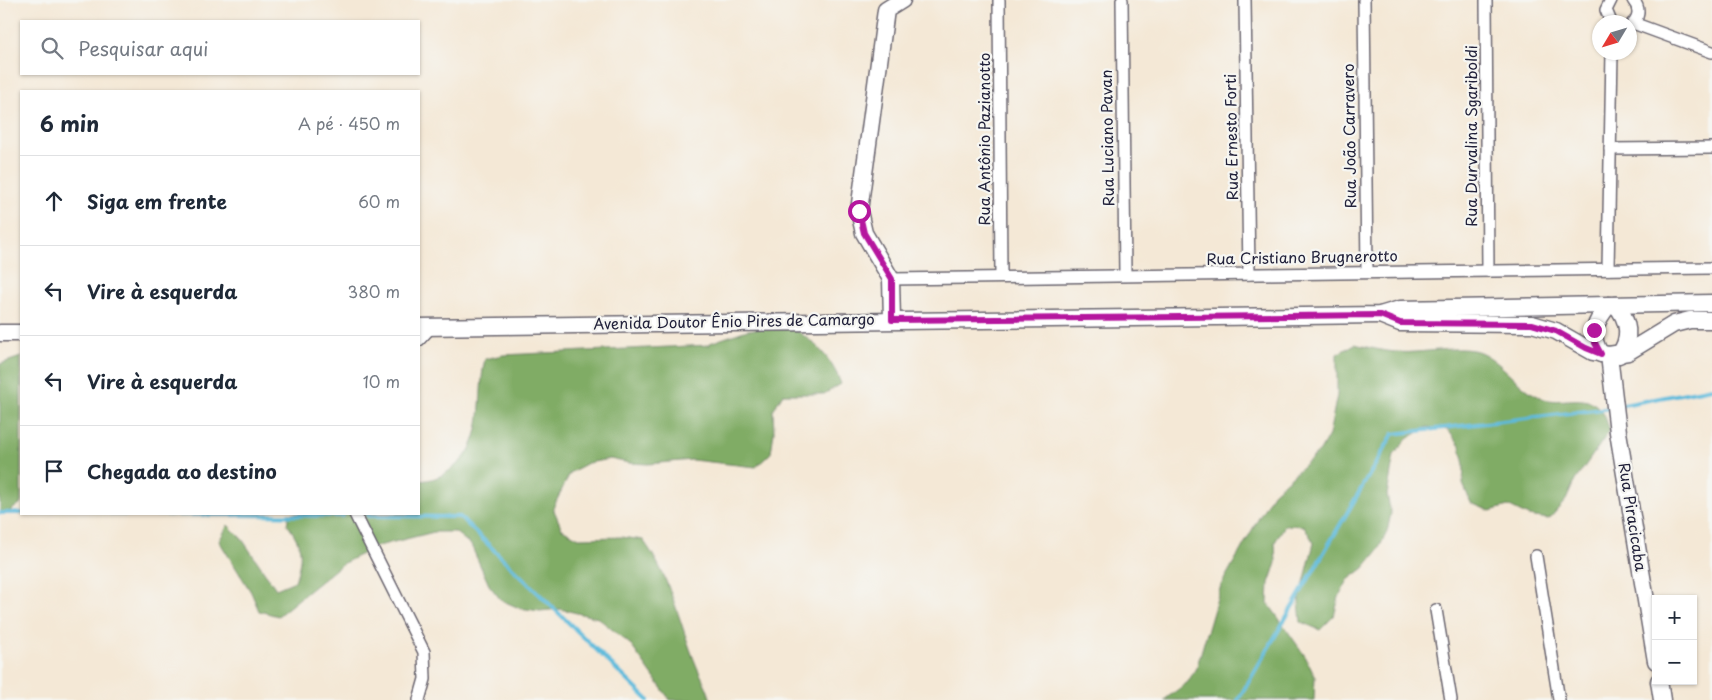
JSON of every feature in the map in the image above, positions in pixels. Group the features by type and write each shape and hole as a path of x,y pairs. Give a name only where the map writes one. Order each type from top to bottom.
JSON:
{"main road":[{"path":"892,320 892,279 864,233 859,211 886,10 902,0"},
{"name":"Avenida Doutor Ênio Pires de Camargo","path":"425,327 1380,315 1400,309 1712,303"},
{"path":"1613,305 1625,318 1628,332 1625,344 1610,355 1595,343 1594,330 1600,316 1613,305"},
{"name":"Avenida Doutor Ênio Pires de Camargo","path":"1380,315 1400,323 1532,324 1556,331 1586,348 1610,355"},
{"path":"1610,355 1637,348 1674,324 1690,320 1712,320"},
{"path":"0,333 20,333"},
{"name":"Rua Piracicaba","path":"1610,355 1618,432 1653,640"},
{"path":"1660,685 1662,700"}],"street":[{"name":"Rua Antônio Pazianotto","path":"1000,0 1001,277"},
{"name":"Rua Luciano Pavan","path":"1122,0 1125,275"},
{"name":"Rua Ernesto Forti","path":"1245,0 1249,274"},
{"name":"Rua João Carravero","path":"1364,0 1367,272"},
{"name":"Rua Durvalina Sgariboldi","path":"1486,0 1488,271"},
{"path":"1608,15 1606,10 1611,0"},
{"path":"1636,1 1637,15"},
{"path":"1637,26 1712,52"},
{"path":"1608,270 1612,60"},
{"path":"1610,149 1712,148"},
{"name":"Rua Cristiano Brugnerotto","path":"892,279 1712,268"},
{"path":"356,515 424,652 425,679 419,700"},
{"path":"1536,556 1559,700"},
{"path":"1436,610 1451,700"}],"green space":[{"path":"787,325 805,336 820,349 832,365 841,384 824,394 783,394 773,410 774,432 771,453 756,467 692,460 648,464 610,459 588,463 570,473 553,508 562,529 579,538 622,537 643,540 660,567 695,663 711,700 670,700 630,644 598,618 560,609 540,611 519,608 501,600 489,585 471,545 455,532 434,532 378,546 342,564 278,616 259,611 251,592 219,541 228,525 242,539 276,589 295,581 299,564 299,545 287,524 289,515 420,515 420,481 438,477 450,470 465,457 472,445 479,418 482,373 485,359 503,355 710,345 710,343 747,330"},
{"path":"1355,344 1392,352 1459,349 1482,353 1491,358 1533,394 1549,400 1580,400 1594,404 1603,413 1610,430 1574,482 1566,500 1549,519 1528,516 1508,506 1490,511 1471,503 1463,484 1464,465 1460,446 1448,430 1427,427 1407,439 1394,455 1387,495 1391,513 1387,532 1377,552 1364,568 1348,580 1339,597 1334,616 1320,630 1301,622 1299,602 1314,543 1304,526 1285,525 1275,542 1276,563 1269,583 1268,603 1305,656 1315,677 1314,700 1164,700 1188,682 1197,666 1221,585 1273,493 1320,451 1329,435 1337,395 1337,354"},
{"path":"20,357 20,504 9,512 0,512 0,364"}],"waterway":[{"path":"1618,406 1712,388"},
{"path":"1238,700 1393,434 1612,408"},
{"path":"0,513 20,513"},
{"path":"228,515 343,516"},
{"path":"368,516 460,517 648,700"}],"route":[{"path":"859,211 864,233 892,279 892,320 1380,315 1400,323 1520,322 1532,324 1543,326 1568,336 1593,352 1601,354 1595,343 1594,330"}]}
